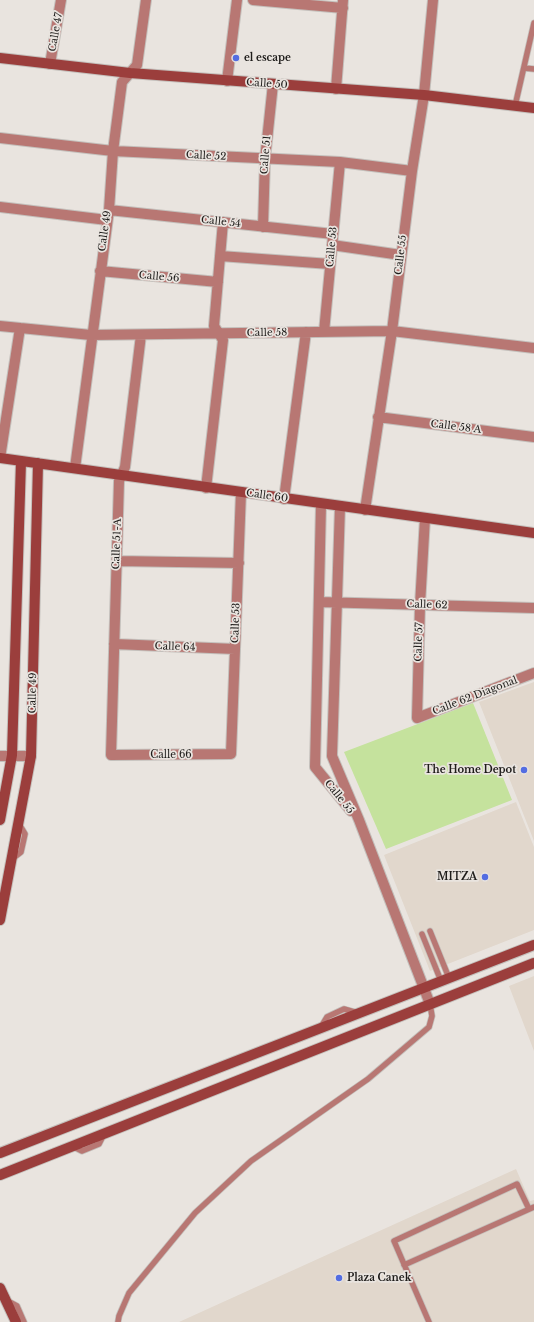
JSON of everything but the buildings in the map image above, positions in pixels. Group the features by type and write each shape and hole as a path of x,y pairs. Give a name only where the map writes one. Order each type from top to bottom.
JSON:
{"street":[{"name":"Calle 47","path":"50,64 61,0"},
{"name":"Calle 49","path":"75,468 91,335 108,215 113,151 122,82 137,65 146,0"},
{"path":"227,81 237,0"},
{"path":"253,0 343,4 336,89"},
{"name":"Calle 55","path":"365,510 392,331 412,171 424,95 433,0"},
{"name":"Calle 50","path":"0,58 130,74 424,95 534,108"},
{"name":"Calle 51","path":"263,227 265,159 274,84"},
{"name":"Calle 52","path":"0,138 113,151 340,162 412,171"},
{"name":"Calle 53","path":"324,332 340,162"},
{"name":"Calle 54","path":"0,207 223,222 333,234"},
{"path":"206,488 223,340 214,326 223,222"},
{"path":"332,246 401,255"},
{"path":"220,256 330,264"},
{"name":"Calle 56","path":"100,271 218,282"},
{"name":"Calle 58","path":"0,326 91,335 392,331 534,348"},
{"path":"0,458 20,328"},
{"path":"284,499 306,332"},
{"name":"Calle 51-A","path":"111,755 119,481 125,468 141,335"},
{"name":"Calle 58 A","path":"378,417 534,437"},
{"name":"Calle 60","path":"0,458 534,533"},
{"name":"Calle 49","path":"0,820 12,755 21,461"},
{"name":"Calle 49","path":"0,920 31,756 38,463"},
{"name":"Calle 53","path":"231,754 241,492"},
{"name":"Calle 55","path":"321,504 315,767 358,820"},
{"name":"Calle 55","path":"340,506 332,756 358,820"},
{"name":"Calle 57","path":"417,718 420,605 425,518"},
{"path":"117,561 238,563"},
{"path":"17,599 35,599"},
{"name":"Calle 62","path":"319,602 534,608"},
{"name":"Calle 64","path":"114,644 235,649"},
{"name":"Calle 62 Diagonal","path":"417,718 534,673"},
{"name":"Calle 66","path":"111,755 231,754"},
{"path":"0,756 31,756"},
{"path":"358,820 430,1004"},
{"path":"0,1153 534,945"},
{"path":"0,1175 430,1004 533,965"},
{"path":"183,1081 191,1099"},
{"path":"0,1288 16,1322"}],"lane":[{"path":"515,106 534,23"},
{"path":"524,68 534,69"},
{"path":"430,931 445,979"},
{"path":"422,934 445,979"},
{"path":"118,1322 129,1293 195,1213 251,1161 368,1079 429,1027 432,1016 430,1004"},
{"path":"404,1265 531,1208 517,1184 394,1241 404,1265 429,1322"},
{"path":"6,1300 17,1306 24,1322"}],"shaded area":[{"name":"The Home Depot","path":"534,682 534,841 479,702"},
{"name":"MITZA","path":"516,802 534,847 534,930 430,971 384,855"},
{"path":"534,976 534,1051 509,986"},
{"name":"Plaza Canek","path":"516,1169 530,1201 534,1200 534,1322 179,1322"}],"green space":[{"path":"473,703 512,800 386,849 344,752"}],"place":[{"name":"el escape","path":"236,58"},
{"name":"The Home Depot","path":"524,770"},
{"name":"MITZA","path":"485,877"},
{"name":"Plaza Canek","path":"339,1278"}]}
